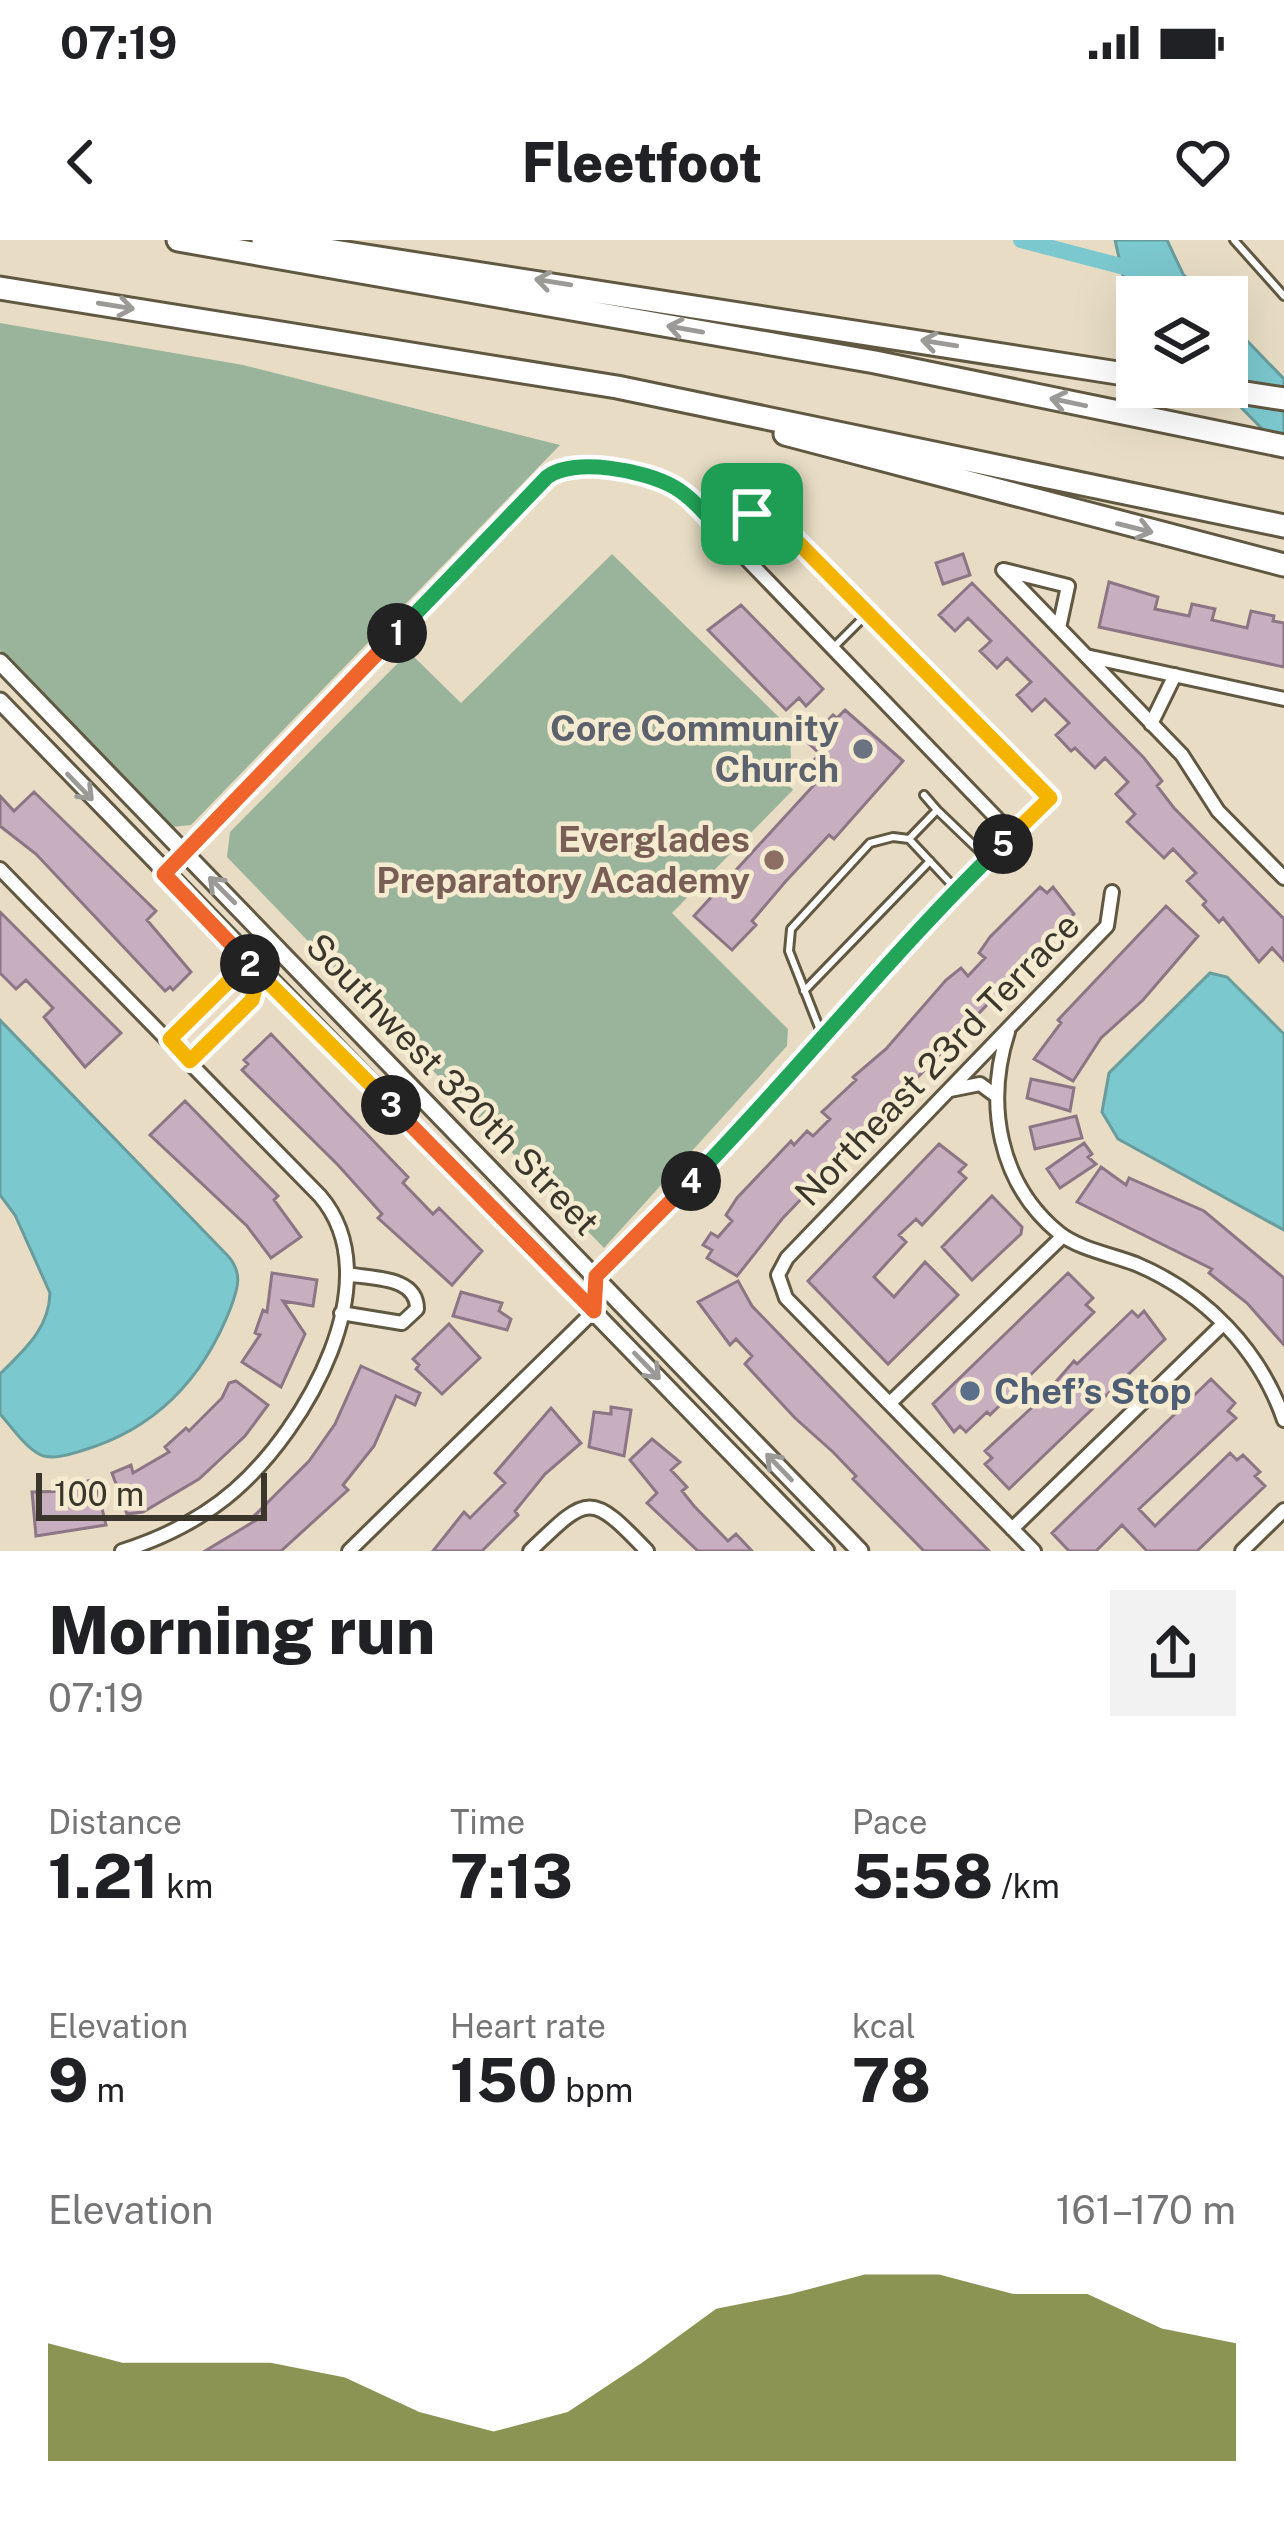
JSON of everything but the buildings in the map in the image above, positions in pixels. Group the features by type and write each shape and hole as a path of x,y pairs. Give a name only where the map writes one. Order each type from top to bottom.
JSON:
{"highway":[{"path":"178,240 875,362 1284,446"},
{"path":"263,240 1116,373"},
{"path":"0,288 617,387 1284,526"},
{"path":"617,387 1284,565"},
{"path":"1248,393 1284,399"}],"street":[{"path":"164,874 554,472 580,465 656,479 683,494 1007,829 1008,840 737,1134 596,1276 594,1311 349,1551"},
{"path":"1059,628 1068,586 1003,570 1085,656 1182,755 1218,811 1284,878"},
{"path":"1085,656 1284,699"},
{"name":"Southwest 320th Street","path":"0,662 860,1551"},
{"path":"1151,724 1175,675"},
{"name":"Southwest 320th Street","path":"0,701 259,973 826,1551"},
{"path":"0,869 331,1209 345,1234 345,1290 311,1394 262,1464 205,1512 122,1551"},
{"name":"Northeast 23rd Terrace","path":"890,1403 786,1298 777,1280 787,1258 1108,926 1112,892"},
{"path":"170,1039 232,978 259,973 283,951"},
{"path":"190,1061 252,1000 259,973"},
{"path":"205,1005 226,1026"},
{"path":"1009,1028 994,1095 998,1127 1016,1179 1063,1236 1162,1277 1223,1324 1253,1355 1284,1420"},
{"path":"944,1094 980,1084 994,1095"},
{"path":"1034,1551 890,1403 1063,1236"},
{"path":"340,1313 402,1323 417,1309 416,1295 408,1286 347,1274"},
{"path":"1012,1529 1223,1324"},
{"path":"530,1551 569,1513 586,1507 609,1513 647,1551"},
{"path":"1242,1551 1284,1510"}],"lane":[{"path":"1234,240 1268,284 1284,296"},
{"path":"728,539 752,514 773,517 1050,798 1008,840"},
{"path":"833,649 867,614"},
{"path":"924,795 988,859"},
{"path":"909,839 937,810"},
{"path":"823,1037 790,951 791,929 870,844 893,837 909,839 958,890"},
{"path":"804,991 930,861"}],"green space":[{"path":"0,323 243,365 560,445 191,825 172,827 0,650"},
{"path":"612,554 790,728 791,762 779,773 793,790 672,913 788,1029 787,1046 604,1248 227,857 230,832 409,652 461,703"}],"water":[{"path":"1115,240 1167,240 1185,276 1123,276"},
{"path":"1248,342 1284,379 1284,451 1242,408 1248,408"},
{"path":"1210,973 1227,977 1284,1034 1284,1230 1118,1139 1102,1112 1109,1073"},
{"path":"0,1020 228,1256 238,1281 207,1356 175,1397 134,1428 61,1456 33,1450 0,1414 0,1374 40,1328 50,1293 15,1215 0,1195"}],"waterway":[{"path":"1021,240 1136,270"}],"place":[{"name":"Core Community Church","path":"863,749"},
{"name":"Everglades Preparatory Academy","path":"774,860"},
{"name":"Chef’s Stop","path":"970,1391"}],"route":[{"path":"752,514 728,539 673,486 580,465 562,467 547,477 164,874 259,973 252,1000 190,1061 170,1039 232,978 259,973 594,1311 596,1276 737,1134 850,1004 1050,798 773,517 752,514"}]}
